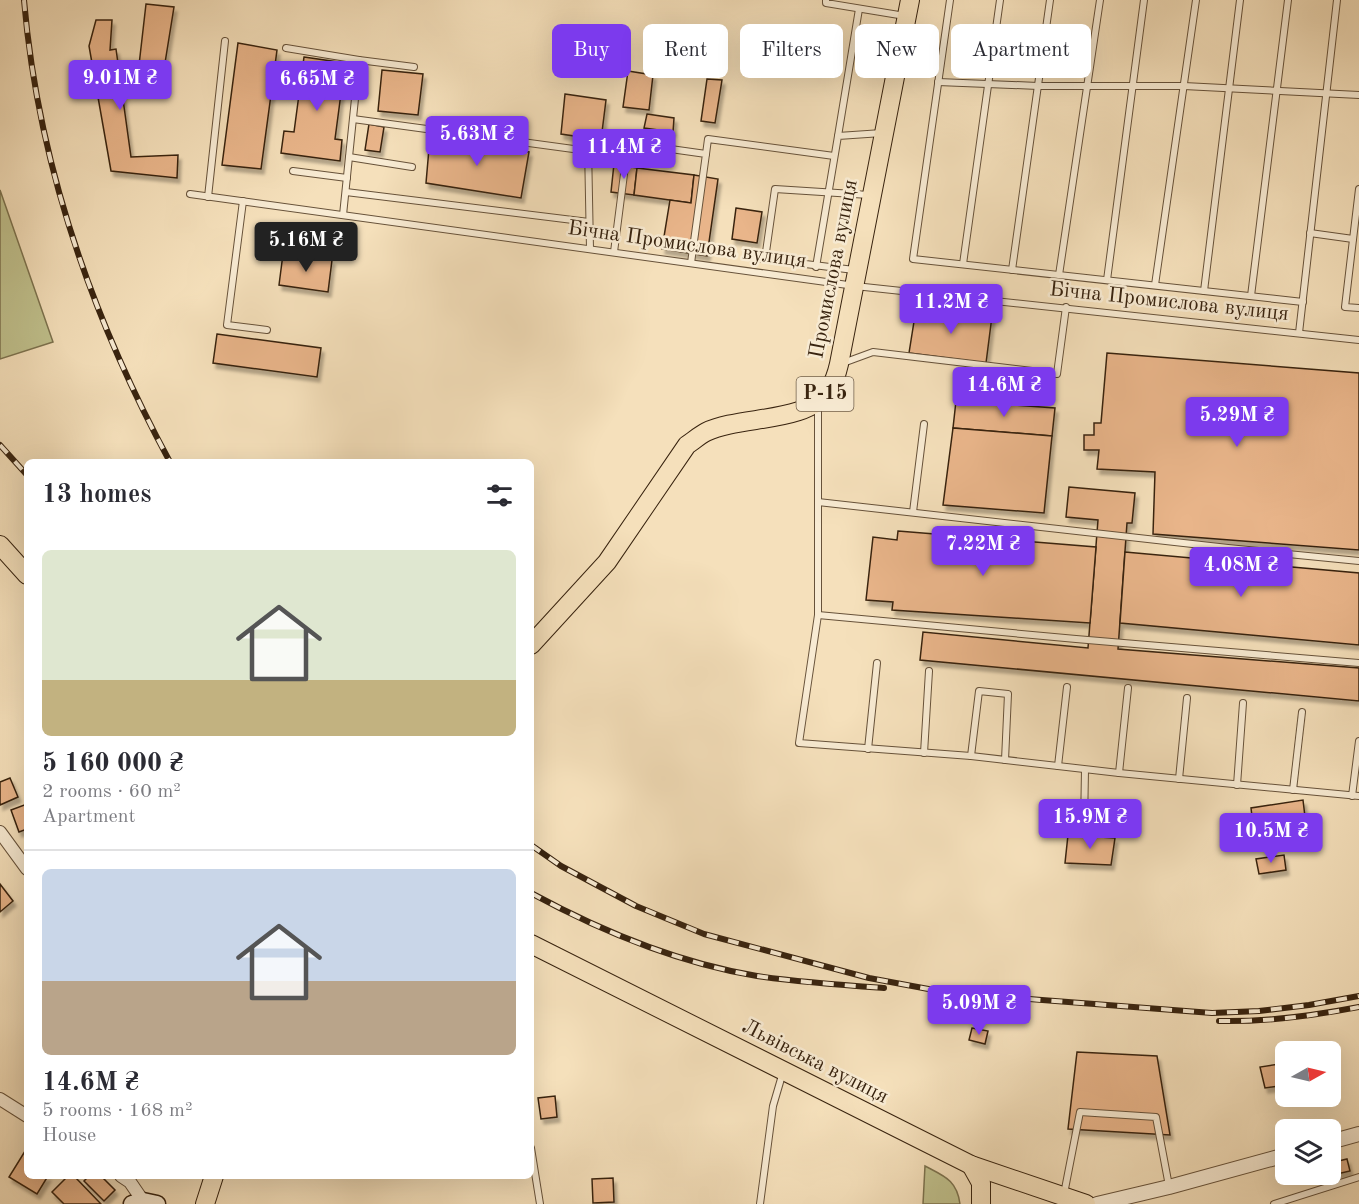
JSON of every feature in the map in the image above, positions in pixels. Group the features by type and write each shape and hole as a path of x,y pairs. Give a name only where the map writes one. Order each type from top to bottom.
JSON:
{"main road":[{"name":"Промислова вулиця","path":"818,401 828,392 839,364 908,8"},
{"name":"Р-15","path":"534,642 607,562 687,445 706,432 734,423 794,412 818,401"},
{"path":"0,545 24,571"},
{"name":"Львівська вулиця","path":"534,946 971,1165 1086,1204"},
{"path":"971,1165 981,1183 981,1204"},
{"path":"205,1204 213,1179"}],"street":[{"path":"0,832 24,865"},
{"path":"0,1099 24,1114"},
{"path":"1341,1139 1359,1134"},
{"path":"1097,1204 1275,1158"},
{"path":"126,1179 144,1203"}],"lane":[{"path":"826,0 826,3 860,9 908,8"},
{"path":"950,0 913,259 1303,302"},
{"path":"963,264 1000,0"},
{"path":"1012,270 1050,0"},
{"path":"1059,275 1100,0"},
{"path":"1107,280 1144,0"},
{"path":"1155,285 1196,0"},
{"path":"1204,291 1240,0"},
{"path":"1251,296 1288,0"},
{"path":"1299,333 1337,0"},
{"path":"816,267 860,9"},
{"path":"208,197 225,42"},
{"path":"286,48 414,67"},
{"path":"344,215 359,60"},
{"path":"938,82 1038,86 1184,86 1359,95"},
{"path":"353,119 588,149 590,249"},
{"path":"838,136 883,133"},
{"path":"691,263 708,139 834,156"},
{"path":"614,252 628,143 706,154"},
{"path":"349,157 412,167"},
{"path":"293,171 347,178"},
{"path":"765,258 775,189 872,195"},
{"path":"1359,189 1345,307 1359,308"},
{"path":"346,192 589,222"},
{"name":"Бічна Промислова вулиця","path":"190,194 691,263 758,271 857,278 1066,307 1359,340"},
{"path":"243,201 227,325 267,330"},
{"path":"1311,233 1353,238"},
{"path":"750,257 816,267 857,278"},
{"path":"839,364 873,352 1057,375 1066,307"},
{"path":"818,401 818,615 799,743 971,756 1179,780 1355,796 1359,741"},
{"path":"912,512 924,423"},
{"path":"818,502 1359,561"},
{"path":"818,615 1359,663"},
{"path":"868,749 877,663"},
{"path":"924,753 929,671"},
{"path":"1058,766 1067,687"},
{"path":"1119,773 1128,688"},
{"path":"971,756 979,691 1008,694 1005,760"},
{"path":"1179,780 1187,698"},
{"path":"1237,785 1244,703"},
{"path":"1293,790 1302,712"},
{"path":"1084,826 1085,770"},
{"path":"760,1204 773,1106 784,1071"},
{"path":"1063,1197 1080,1112 1156,1117 1169,1187"},
{"path":"534,1167 540,1204"},
{"path":"1274,1204 1359,1177"}],"green space":[{"path":"0,190 53,342 0,359"},
{"path":"925,1166 944,1176 953,1184 960,1204 923,1204"}],"building":[{"path":"146,4 174,7 164,69 139,65"},
{"path":"96,20 112,20 110,50 116,49 131,157 178,155 177,178 111,171 89,46"},
{"path":"238,43 277,50 261,169 222,165"},
{"path":"304,57 345,63 335,139 342,140 340,161 281,153 284,131 294,132"},
{"path":"382,70 423,74 418,115 378,111"},
{"path":"631,71 643,73 643,78 653,78 649,110 623,107 627,78 631,78"},
{"path":"707,79 722,80 715,123 701,121"},
{"path":"565,94 606,100 601,140 561,134"},
{"path":"647,114 674,118 673,132 644,128"},
{"path":"369,124 384,127 380,152 365,150"},
{"path":"430,137 529,152 521,198 426,183"},
{"path":"614,164 637,168 634,195 611,192"},
{"path":"637,168 694,175 691,203 634,195"},
{"path":"694,175 718,179 707,256 662,249 670,200 691,203"},
{"path":"736,208 762,212 757,243 732,239"},
{"path":"283,254 332,260 328,292 279,285"},
{"path":"916,309 992,316 986,363 909,353"},
{"path":"217,334 321,348 317,377 213,363"},
{"path":"1107,353 1359,373 1359,550 1153,534 1155,472 1097,469 1099,450 1084,450 1084,435 1094,435 1094,423 1101,423"},
{"path":"956,401 1055,408 1052,436 953,428"},
{"path":"953,428 1052,436 1044,513 943,505"},
{"path":"1069,487 1135,493 1132,523 1127,523 1118,649 1359,668 1359,701 920,660 923,632 1088,648 1098,520 1066,517"},
{"path":"898,531 1096,547 1090,623 892,610 893,602 866,600 873,537 897,540"},
{"path":"1125,552 1359,573 1359,645 1120,623"},
{"path":"10,778 18,797 0,805 0,782"},
{"path":"1303,800 1305,817 1253,825 1251,808"},
{"path":"24,805 24,830 19,832 11,810"},
{"path":"1068,835 1115,838 1111,865 1065,863"},
{"path":"1284,855 1286,870 1259,874 1256,859"},
{"path":"0,884 13,901 0,912"},
{"path":"972,1028 988,1031 985,1044 969,1040"},
{"path":"1077,1052 1157,1056 1170,1135 1068,1129"},
{"path":"1275,1065 1275,1087 1265,1088 1260,1067"},
{"path":"555,1096 557,1117 541,1119 538,1098"},
{"path":"24,1153 24,1179 46,1179 37,1194 9,1177"},
{"path":"1347,1159 1350,1171 1341,1173 1341,1160"},
{"path":"613,1178 614,1202 593,1203 592,1179"},
{"path":"65,1179 77,1179 101,1204 64,1204 52,1192"},
{"path":"104,1179 115,1190 104,1201 84,1181"}],"railway":[{"path":"24,0 31,61 42,121 73,238 116,352 168,459"},
{"path":"0,445 24,472"},
{"path":"534,847 561,866 636,906 704,934 869,978 950,993 1212,1013 1259,1011 1359,996"},
{"path":"534,895 612,933 698,963 757,976 884,988"},
{"path":"1219,1021 1289,1018 1359,1007"}]}
